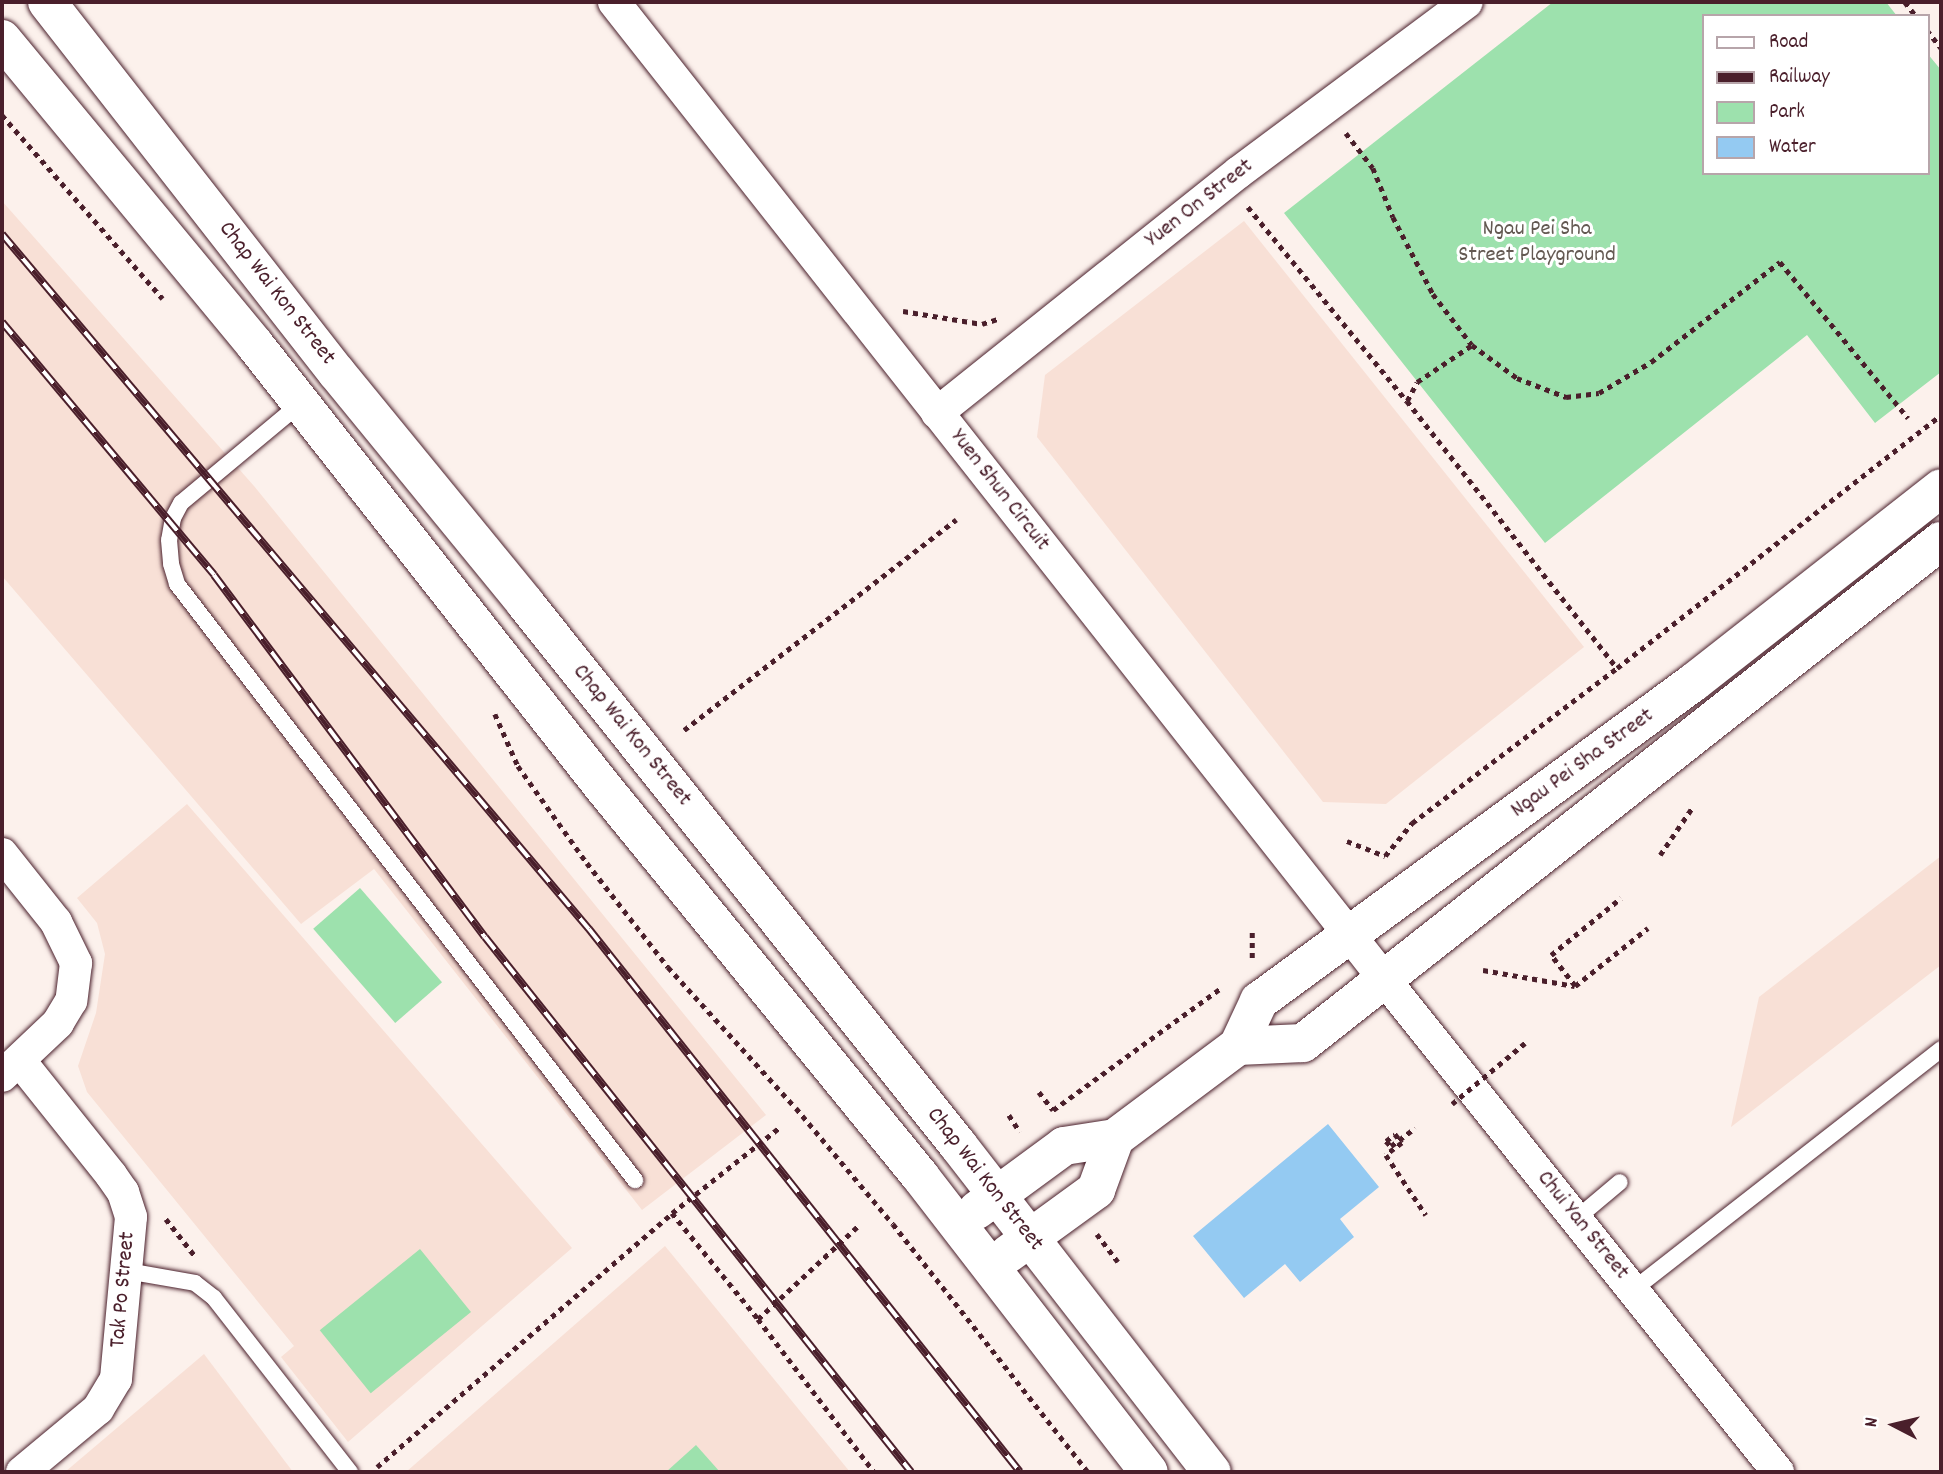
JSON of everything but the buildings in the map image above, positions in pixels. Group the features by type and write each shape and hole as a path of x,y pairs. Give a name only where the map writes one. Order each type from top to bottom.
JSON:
{"street":[{"name":"Chap Wai Kon Street","path":"47,2 337,373 525,603 997,1195 1212,1472"},
{"name":"Yuen Shun Circuit","path":"614,2 1385,980"},
{"name":"Yuen On Street","path":"937,413 1239,172 1467,2"},
{"name":"Chap Wai Kon Street","path":"2,39 301,403 603,787 957,1225 1149,1472"},
{"name":"Ngau Pei Sha Street","path":"957,1225 1065,1146 1115,1138 1238,1046 1259,1001 1694,682 1941,488"},
{"name":"Ngau Pei Sha Street","path":"1238,1046 1303,1043 1936,550"},
{"path":"2,854 56,922 76,963 71,1001 58,1023 11,1069"},
{"name":"Chui Yan Street","path":"1385,980 1778,1472"},
{"name":"Tak Po Street","path":"11,1069 123,1192 131,1217 116,1379 98,1409 22,1472"},
{"path":"990,1268 1096,1190 1115,1138"}],"lane":[{"path":"301,403 181,503 173,518 169,540 171,565 177,584 635,1180"},
{"path":"1633,1290 1941,1049"},
{"path":"1576,1219 1620,1182"},
{"path":"127,1271 195,1283 214,1298 350,1472"}],"path":[{"path":"1929,33 1941,48"},
{"path":"2,115 164,300"},
{"path":"1345,132 1373,168 1393,217 1433,294 1472,345 1517,378 1566,397 1599,393 1651,362 1780,262 1908,418"},
{"path":"1248,207 1407,401 1617,668"},
{"path":"896,302 904,312 944,319 982,324 1003,317"},
{"path":"1407,401 1417,382 1472,345"},
{"path":"1348,841 1385,856 1412,822 1617,668 1941,415"},
{"path":"684,730 956,520"},
{"path":"492,708 518,766 587,863 660,957 796,1108 892,1224 1088,1472"},
{"path":"1660,855 1692,808"},
{"path":"1575,985 1551,955 1621,898"},
{"path":"1483,970 1575,985 1648,928"},
{"path":"1244,968 1252,958 1252,930"},
{"path":"1039,1092 1053,1110 1225,986"},
{"path":"1452,1104 1525,1043"},
{"path":"371,1472 672,1213 780,1127"},
{"path":"1415,1128 1391,1146 1386,1141 1395,1134 1402,1143 1386,1155 1426,1215"},
{"path":"672,1213 758,1319 874,1472"},
{"path":"758,1319 858,1226"}],"shaded area":[{"path":"2,201 254,486 766,1115 642,1210 374,869 301,924 2,576"},
{"path":"1244,221 1584,647 1386,804 1323,802 1037,437 1045,375"},
{"path":"187,804 572,1248 348,1442 281,1357 294,1346 87,1092 78,1066 96,1013 105,954 97,923 77,898"},
{"path":"1941,856 1941,965 1731,1127 1759,997"},
{"path":"665,1246 850,1472 406,1472"},
{"path":"204,1354 293,1472 65,1472"}],"green space":[{"name":"Ngau Pei Sha Street Playground","path":"1553,2 1886,2 1895,14 1702,14 1702,175 1929,175 1929,55 1941,70 1941,372 1875,423 1807,335 1545,543 1284,213"},
{"path":"360,888 442,982 395,1023 313,929"},
{"path":"420,1249 471,1312 371,1393 320,1330"},
{"path":"696,1445 720,1472 666,1472"}],"water":[{"path":"1328,1124 1379,1187 1340,1219 1354,1237 1300,1282 1285,1264 1244,1298 1193,1236"}],"railway":[{"path":"2,234 589,929 1020,1472"},
{"path":"2,322 214,575 485,937 911,1472"}]}
